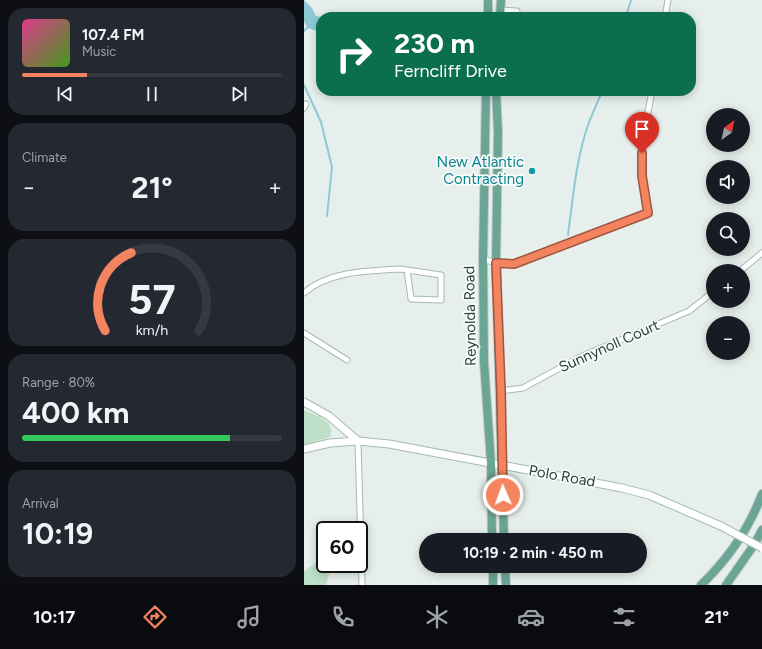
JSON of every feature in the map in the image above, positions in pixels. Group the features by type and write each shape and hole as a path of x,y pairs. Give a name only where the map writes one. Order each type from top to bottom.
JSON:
{"main road":[{"path":"488,0 488,12"},
{"path":"501,0 501,12"},
{"name":"Reynolda Road","path":"486,96 483,259 484,362 491,463 492,533"},
{"name":"Reynolda Road","path":"496,96 498,132 496,263 501,391 504,533"},
{"path":"304,402 330,416 358,441"},
{"name":"Polo Road","path":"304,449 330,443 358,441 389,444 627,489 656,497 721,526 762,548"},
{"path":"701,585 713,574 742,538 762,494"},
{"path":"726,585 754,545 762,530"},
{"path":"493,573 493,585"},
{"path":"505,573 506,585"}],"street":[{"path":"666,12 668,0"},
{"path":"483,259 496,263 514,264 648,213 642,176 642,142 651,96"},
{"path":"749,264 762,253"},
{"path":"304,293 320,282 365,272 407,270 441,275 441,300 411,299 407,270"},
{"name":"Sunnynoll Court","path":"501,391 523,388 580,357 689,312 706,298"},
{"path":"304,333 347,360"},
{"path":"358,441 362,585"}],"green space":[{"path":"304,410 324,419 328,423 331,431 330,437 304,445"},
{"path":"316,563 316,573 329,573 326,585 304,585 304,571"}],"water":[{"path":"304,0 312,8 316,16 316,31 308,28 304,22"}],"waterway":[{"path":"627,12 631,0"},
{"path":"304,31 309,26"},
{"path":"304,85 321,122 332,167 327,216"},
{"path":"568,235 575,179 584,138 600,96"}],"place":[{"name":"New Atlantic Contracting","path":"532,171"}],"route":[{"path":"503,495 496,263 514,264 529,257 648,213 642,176 642,153"}]}
